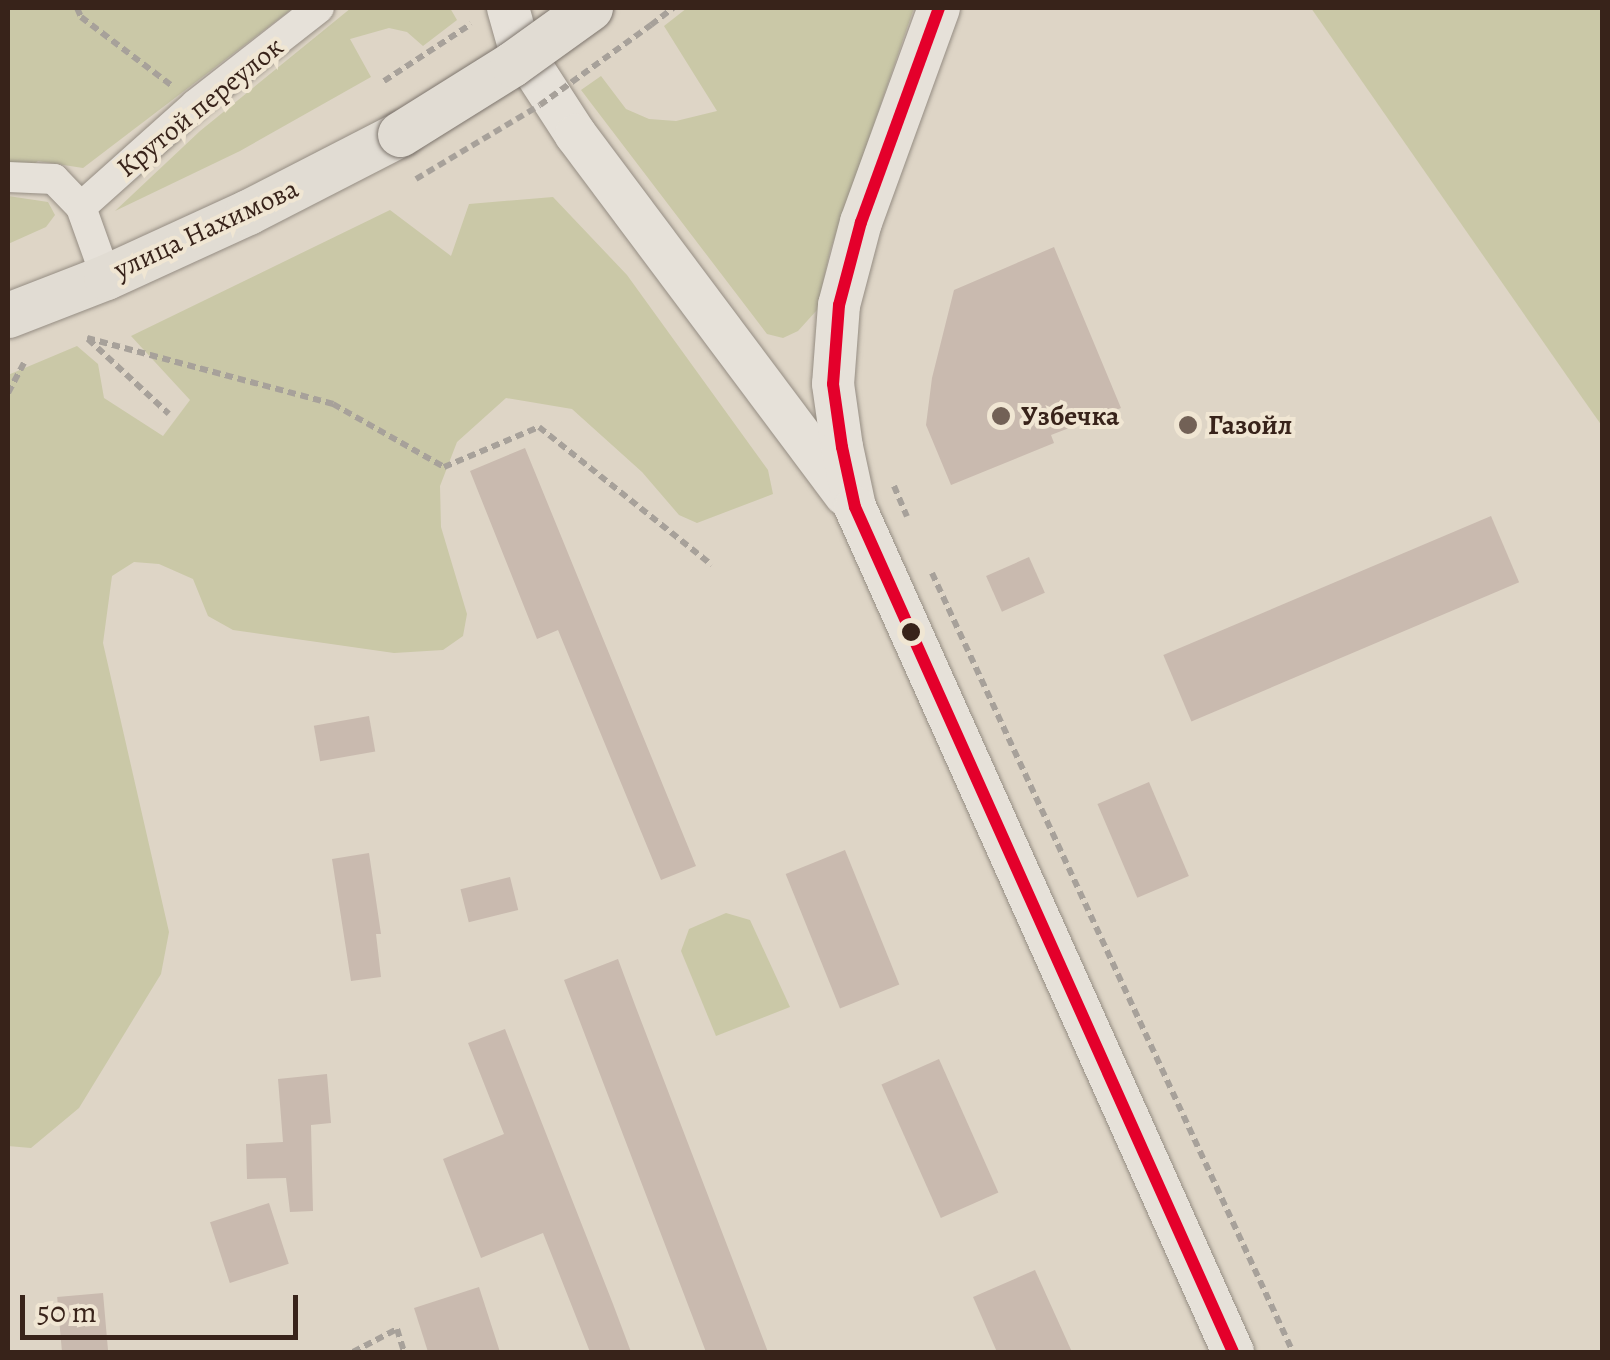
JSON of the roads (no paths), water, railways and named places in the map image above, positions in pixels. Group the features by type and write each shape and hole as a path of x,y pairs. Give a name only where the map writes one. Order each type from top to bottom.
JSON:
{"main road":[{"name":"улица Нахимова","path":"8,315 106,277 248,212 400,134 512,64 590,8"},
{"path":"856,508 833,384 840,305 861,222 940,8"},
{"path":"492,15 520,46 576,136 856,508 1233,1352"}],"street":[{"name":"Крутой переулок","path":"81,207 196,104 319,8"},
{"path":"8,178 54,179 81,207 106,277"}],"place":[{"name":"Узбечка","path":"1001,416"},
{"name":"Газойл","path":"1188,425"}]}
